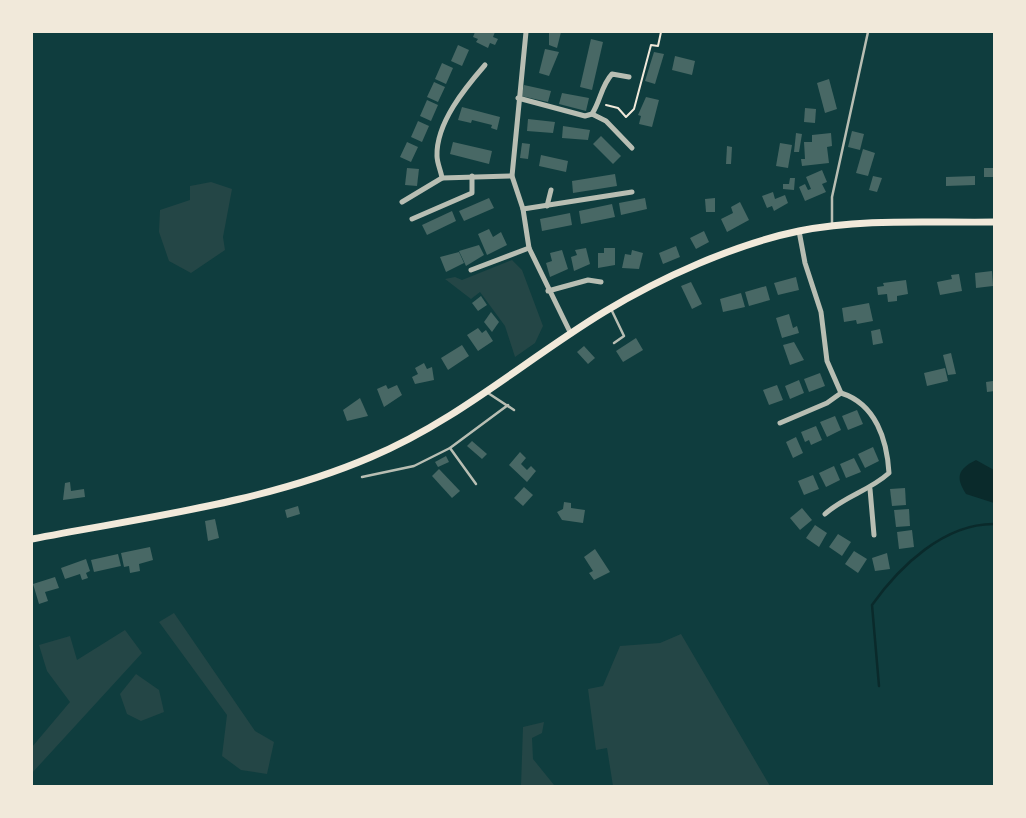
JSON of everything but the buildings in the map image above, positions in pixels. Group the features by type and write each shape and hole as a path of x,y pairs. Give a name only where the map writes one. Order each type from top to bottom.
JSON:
{"main road":[{"path":"32,539 271,491 320,477 426,431 488,393 611,308 643,290 733,251 799,231 832,227 890,222 995,222"}],"street":[{"path":"526,32 512,176 523,209 529,248 572,335"},
{"path":"442,178 437,156 442,132 468,84 485,65"},
{"path":"592,114 603,83 612,74 629,77"},
{"path":"518,98 585,116 592,114 606,121 632,148"},
{"path":"412,219 472,194 472,176"},
{"path":"402,202 442,178 512,176"},
{"path":"547,206 551,190"},
{"path":"523,209 632,192"},
{"path":"799,231 805,263 821,312 827,361 842,393 860,399 874,419 888,450 889,473 870,489 840,500 825,514"},
{"path":"471,270 529,248"},
{"path":"548,290 588,279 601,282"},
{"path":"780,423 827,404 842,393"},
{"path":"870,489 874,536"}],"lane":[{"path":"832,227 832,197 868,32"},
{"path":"611,308 624,336 614,343"},
{"path":"488,393 514,410"},
{"path":"362,477 414,466 450,448 508,405"},
{"path":"450,448 477,484"}],"path":[{"path":"598,103 618,108 626,117 634,109 651,45 658,46 661,32"}],"shaded area":[{"path":"211,182 232,189 223,237 225,250 191,273 169,261 159,232 160,210 190,200 190,186"},
{"path":"512,260 522,270 543,326 535,343 515,357 505,326 480,292 471,299 445,279 455,277 462,280"},
{"path":"976,460 994,470 994,503 966,494 960,483 962,470"},
{"path":"174,613 255,731 274,742 267,774 241,770 222,756 227,715 159,622"},
{"path":"125,630 142,653 32,773 32,747 70,702 47,671 39,645 70,636 77,660"},
{"path":"681,634 770,786 613,786 607,748 596,750 588,689 603,686 620,646 660,643"},
{"path":"136,674 159,690 164,712 141,721 127,714 120,694"},
{"path":"544,722 542,733 532,738 533,759 554,785 521,786 523,727"}],"waterway":[{"path":"879,686 872,605 895,576 924,550 958,531 995,524"}]}
